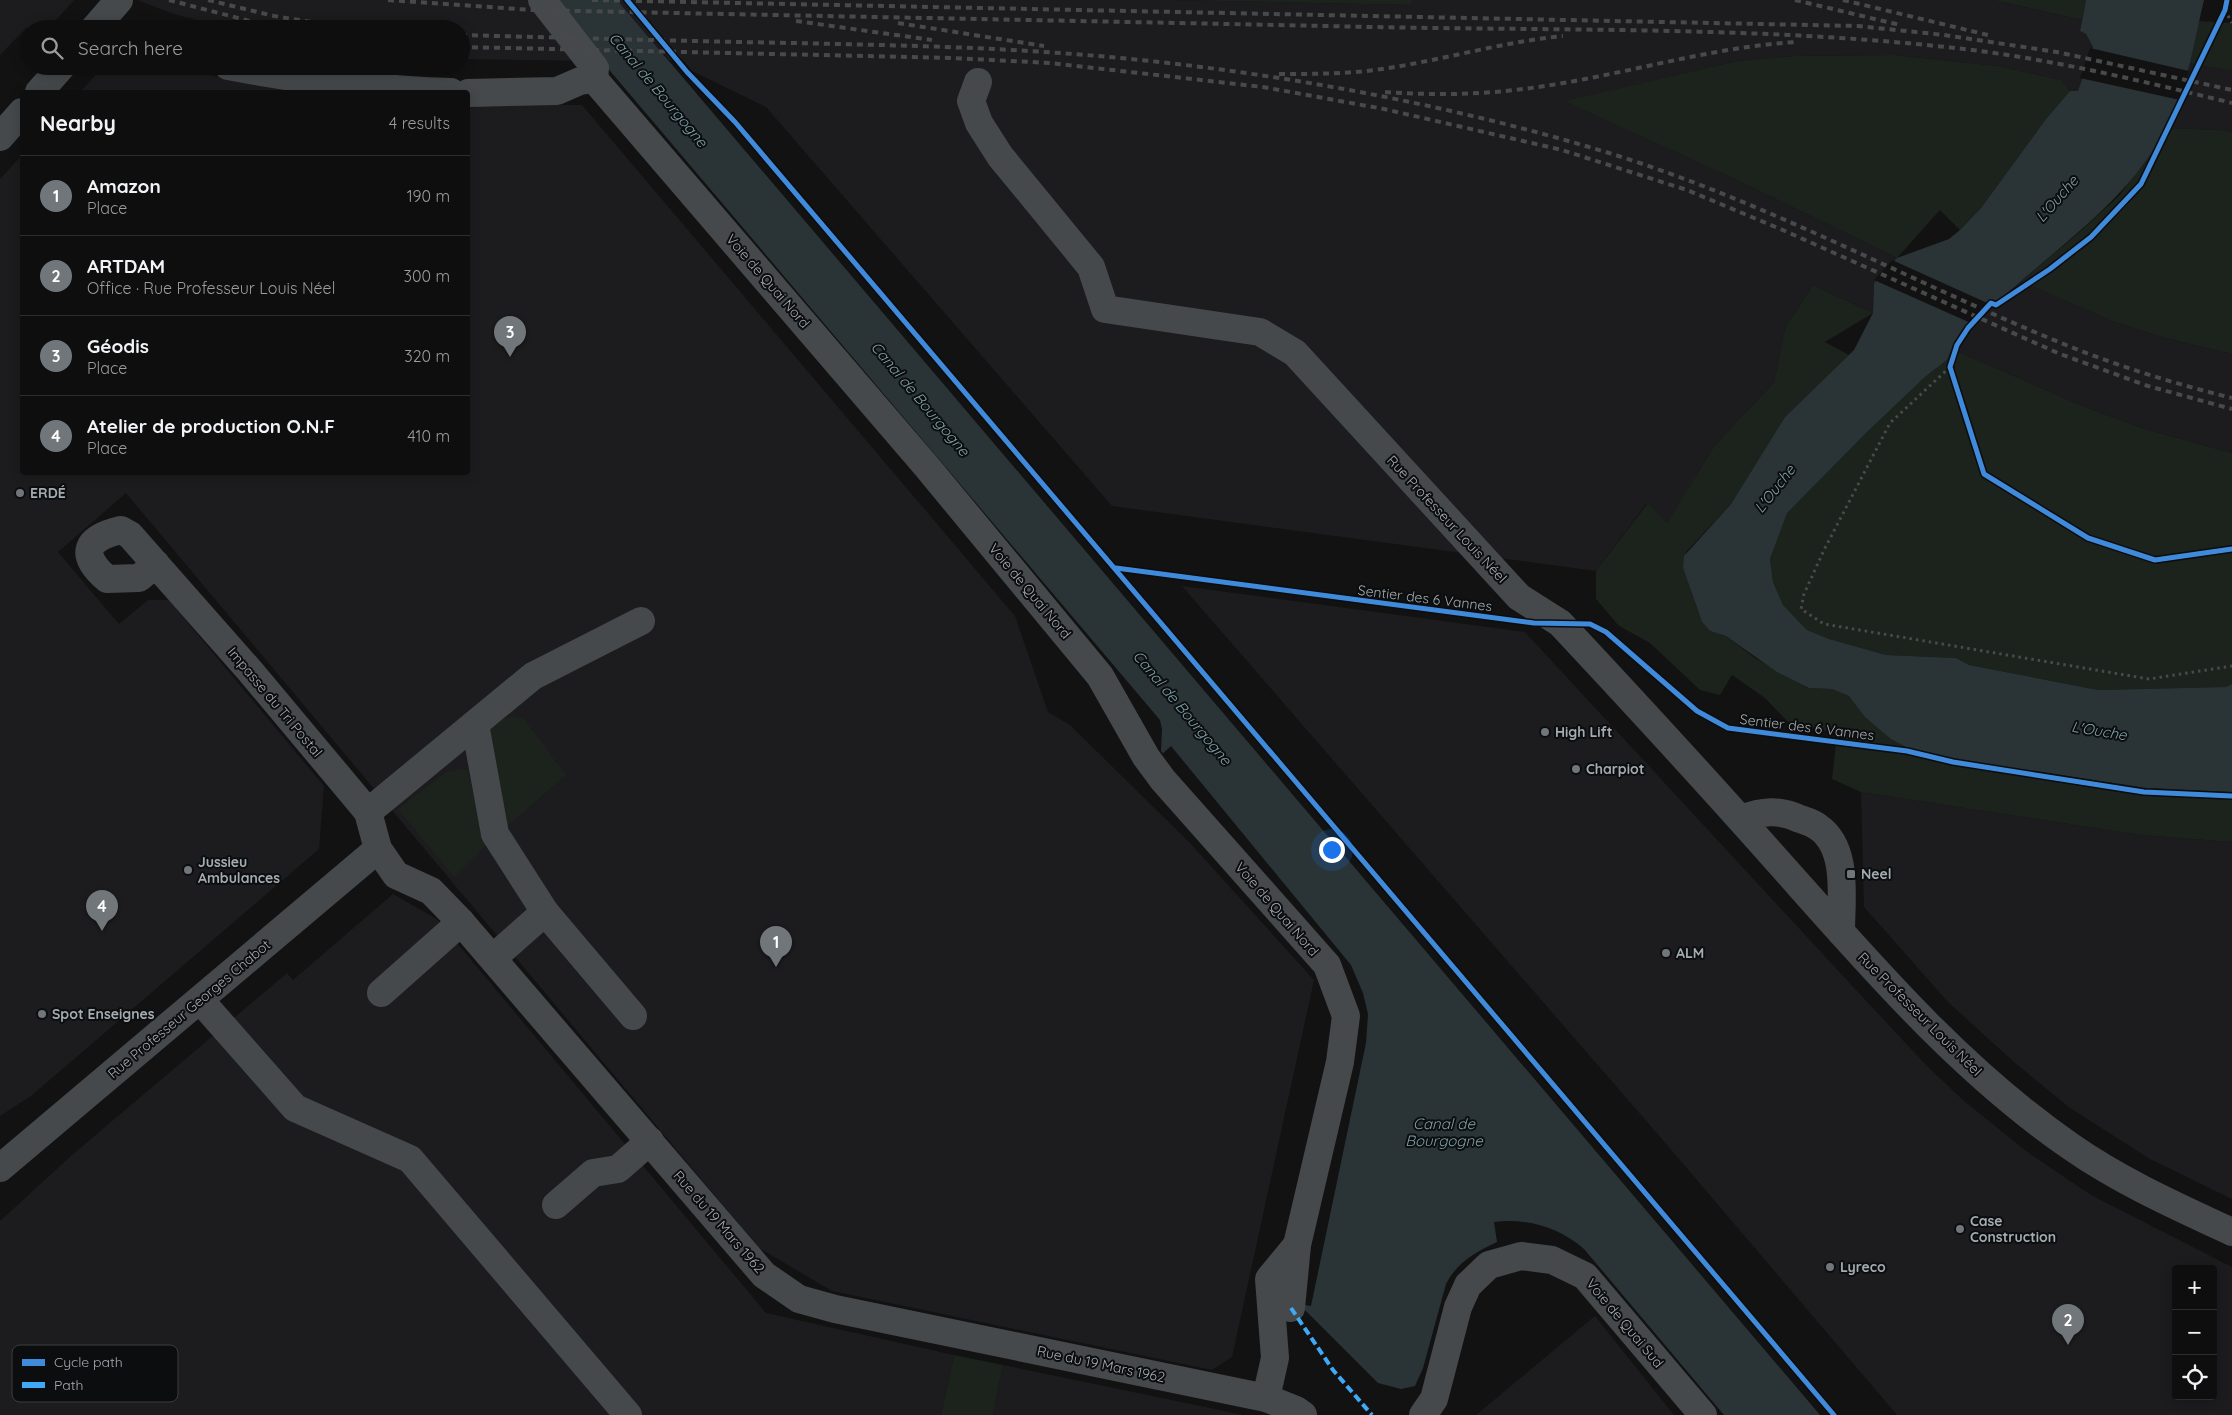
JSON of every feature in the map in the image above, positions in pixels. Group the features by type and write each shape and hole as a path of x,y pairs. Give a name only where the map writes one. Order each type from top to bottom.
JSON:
{"street":[{"path":"106,20 119,0"},
{"name":"Voie de Quai Nord","path":"542,0 594,68 594,79 927,466 1100,676 1151,765 1327,965 1346,1016 1340,1062 1297,1245 1291,1308"},
{"path":"41,90 54,75"},
{"path":"277,75 310,81 395,90"},
{"path":"470,93 556,92 580,81 594,79"},
{"name":"Rue Professeur Louis Néel","path":"978,82 971,101 979,122 1000,156 1091,267 1105,309 1260,332 1295,353 1519,598 1560,622 1741,819 1841,932 1946,1044 2002,1095 2068,1145 2104,1169 2143,1191 2232,1232"},
{"path":"0,136 20,114"},
{"name":"Impasse du Tri Postal","path":"156,564 250,671 368,812 378,849"},
{"path":"368,812 533,676 641,621"},
{"path":"475,724 495,834 545,912 633,1016"},
{"path":"1741,819 1761,811 1794,816 1818,827 1835,846 1840,871 1841,932"},
{"name":"Rue du 19 Mars 1962","path":"378,849 396,875 431,891 461,922 764,1274 799,1299 845,1311 1266,1398 1296,1410 1302,1415"},
{"name":"Rue Professeur Georges Chabot","path":"0,1168 378,849"},
{"path":"493,958 545,912"},
{"path":"381,993 461,922"},
{"path":"200,1000 295,1108 410,1159 628,1415"},
{"path":"556,1205 593,1173 618,1169 650,1141"},
{"name":"Voie de Quai Nord","path":"1266,1398 1275,1358 1268,1278 1297,1245"},
{"name":"Voie de Quai Sud","path":"1423,1415 1434,1400 1458,1307 1468,1285 1489,1265 1522,1256 1552,1260 1585,1276 1703,1415"}],"path":[{"path":"2225,10 2232,23"},
{"path":"1950,367 1890,423 1824,550 1804,594 1801,609 1824,624 2149,679 2232,666"}],"shaded area":[{"path":"0,0 74,0 56,20 20,20 20,34 0,55"},
{"path":"137,0 550,0 601,61 470,59 470,20 197,20 174,14"},
{"path":"617,0 1172,0 1411,5 1413,0 1993,0 2082,20 2080,31 2086,34 2093,47 2078,91 2070,91 2061,80 1998,66 1894,55 1794,56 1737,61 1565,101 1741,182 1897,258 1874,283 1873,313 1813,285 1785,328 1774,382 1715,445 1667,524 1647,503 1596,571 1112,506 766,107 692,71 684,61 669,60"},
{"path":"1172,0 1413,0 1411,5"},
{"path":"1993,0 2086,0 2082,20"},
{"path":"2199,21 2232,23 2232,71 2188,63"},
{"path":"1894,55 1998,66 2061,80 2070,91 2046,119 1981,208 1960,230 1940,210 1897,258 1741,182 1564,101 1737,61 1794,56"},
{"path":"2188,63 2232,71 2232,132 2166,128 2176,104"},
{"path":"96,75 209,75 295,90 82,90"},
{"path":"470,104 582,105 1015,616 1048,712 1070,725 1190,843 1314,980 1232,1357 1212,1370 832,1291 759,1248 126,493 58,552 119,624 148,600 169,600 324,786 319,849 31,1096 0,1116 0,179 20,157 20,475 470,475"},
{"path":"2166,128 2232,132 2232,354 2165,338 2112,321 2021,281 2119,196"},
{"path":"2021,280 2112,321 2165,338 2232,354 2232,453 2145,429 2085,407 1952,349 1955,341 1991,302 1995,303"},
{"path":"1813,285 1873,313 1825,342 1849,355 1785,417 1731,504 1686,552 1683,568 1702,622 1710,631 1726,636 1755,658 1808,688 1832,689 1849,696 1912,750 1952,759 2147,788 2232,792 2232,842 2140,835 1861,792 1832,779 1837,733 1788,722 1765,698 1732,675 1720,695 1700,690 1650,643 1619,626 1596,599 1596,571 1648,503 1667,523 1715,445 1774,382 1785,328"},
{"path":"1952,349 2085,407 2145,429 2232,453 2232,684 2226,687 2098,690 1969,665 1956,658 1886,655 1829,639 1807,630 1783,605 1773,582 1770,559 1786,513 1865,434 1925,377 1947,360"},
{"path":"1182,586 1525,632 1928,1067 1964,1101 2030,1154 2091,1195 2232,1267 2232,1415 1897,1415 1668,1146"},
{"path":"513,716 524,719 566,775 505,828 490,729 501,720"},
{"path":"467,770 487,845 454,877 398,809 446,772"},
{"path":"1861,792 2140,835 2232,842 2232,1199 2150,1159 2070,1108 2015,1063 1948,1002 1864,907"},
{"path":"393,894 437,919 766,1313 954,1355 941,1415 0,1415 0,1221 72,1155 287,973 293,980"},
{"path":"1595,1316 1674,1415 1476,1415"},
{"path":"954,1355 1003,1365 993,1415 941,1415"},
{"path":"1003,1365 1191,1404 1243,1415 993,1415"}],"water":[{"name":"Canal de Bourgogne","path":"550,0 617,0 1820,1415 1724,1415 1584,1249 1564,1235 1530,1223 1518,1221 1494,1222 1497,1242 1468,1258 1450,1276 1446,1284 1423,1368 1415,1386 1401,1389 1378,1383 1301,1306 1358,1042 1328,949 1161,751 1162,729 1160,720"},
{"name":"L'Ouche","path":"2086,0 2204,0 2179,101 2157,144 2118,195 1995,304 1991,302 1955,341 1947,360 1925,377 1865,434 1787,513 1770,559 1773,582 1783,605 1807,630 1829,639 1886,655 1956,658 1969,665 2098,690 2226,687 2232,684 2232,792 2147,788 1952,759 1912,750 1891,739 1865,717 1849,696 1832,689 1809,688 1777,672 1726,636 1710,631 1702,622 1683,568 1684,556 1731,504 1785,417 1854,350 1873,313 1874,283 1897,258 1949,239 1960,230 1981,208 2046,119 2070,91 2078,91 2093,47 2086,34 2080,31"}],"pier":[{"path":"2090,48 2189,71 2180,100 2080,78"},
{"path":"1892,260 1994,306 1989,306 1973,324 1874,280"},
{"path":"1171,746 1351,965 1363,993 1368,1014 1366,1043 1311,1306 1299,1304 1355,1041 1326,950 1161,755"}],"railway":[{"path":"169,0 246,20"},
{"path":"208,0 299,20"},
{"path":"388,0 532,10 1372,27 1672,31 1822,37 1897,42 1972,50 2038,60 2167,87 2232,103"},
{"path":"592,0 1858,26 1944,35 2057,52 2232,90"},
{"path":"1795,0 1900,25"},
{"path":"1843,0 1992,36"},
{"path":"796,21 932,40"},
{"path":"898,23 1044,46"},
{"path":"470,35 976,48 1049,52 1217,69 1350,90 1416,103 1546,135 1609,153 1668,173 1783,219 2066,345 2107,361 2232,398"},
{"path":"1279,74 1369,71 1518,42 1563,36"},
{"path":"1385,92 1450,94 1514,90 1585,79 1690,57 1760,45 1796,42"},
{"path":"470,47 953,58 1050,63 1263,87 1384,109 1562,150 1687,190 1785,231 2060,354 2148,386 2232,409"}],"marked path":[{"path":"1291,1308 1333,1370 1372,1415"}],"cycle path":[{"path":"627,0 687,72 735,122 1834,1415"},
{"path":"2227,0 2225,10 2141,184 2091,237 2050,269 1996,305 1991,303 1968,328 1957,345 1950,367 1984,474 2088,538 2155,560 2232,549"},
{"name":"Sentier des 6 Vannes","path":"1116,568 1534,623 1590,624 1606,632 1697,711 1728,728 1907,751 1953,762 2144,792 2232,796"}],"place":[{"name":"Géodis","path":"510,357"},
{"name":"ERDÉ","path":"20,493"},
{"name":"High Lift","path":"1545,732"},
{"name":"Charpiot","path":"1576,769"},
{"name":"Jussieu Ambulances","path":"188,870"},
{"name":"Neel","path":"1851,874"},
{"name":"Atelier de production O.N.F","path":"102,931"},
{"name":"ALM","path":"1666,953"},
{"name":"Amazon","path":"776,967"},
{"name":"Spot Enseignes","path":"42,1014"},
{"name":"Case Construction","path":"1960,1229"},
{"name":"Lyreco","path":"1830,1267"},
{"name":"ARTDAM","path":"2068,1345"}]}
